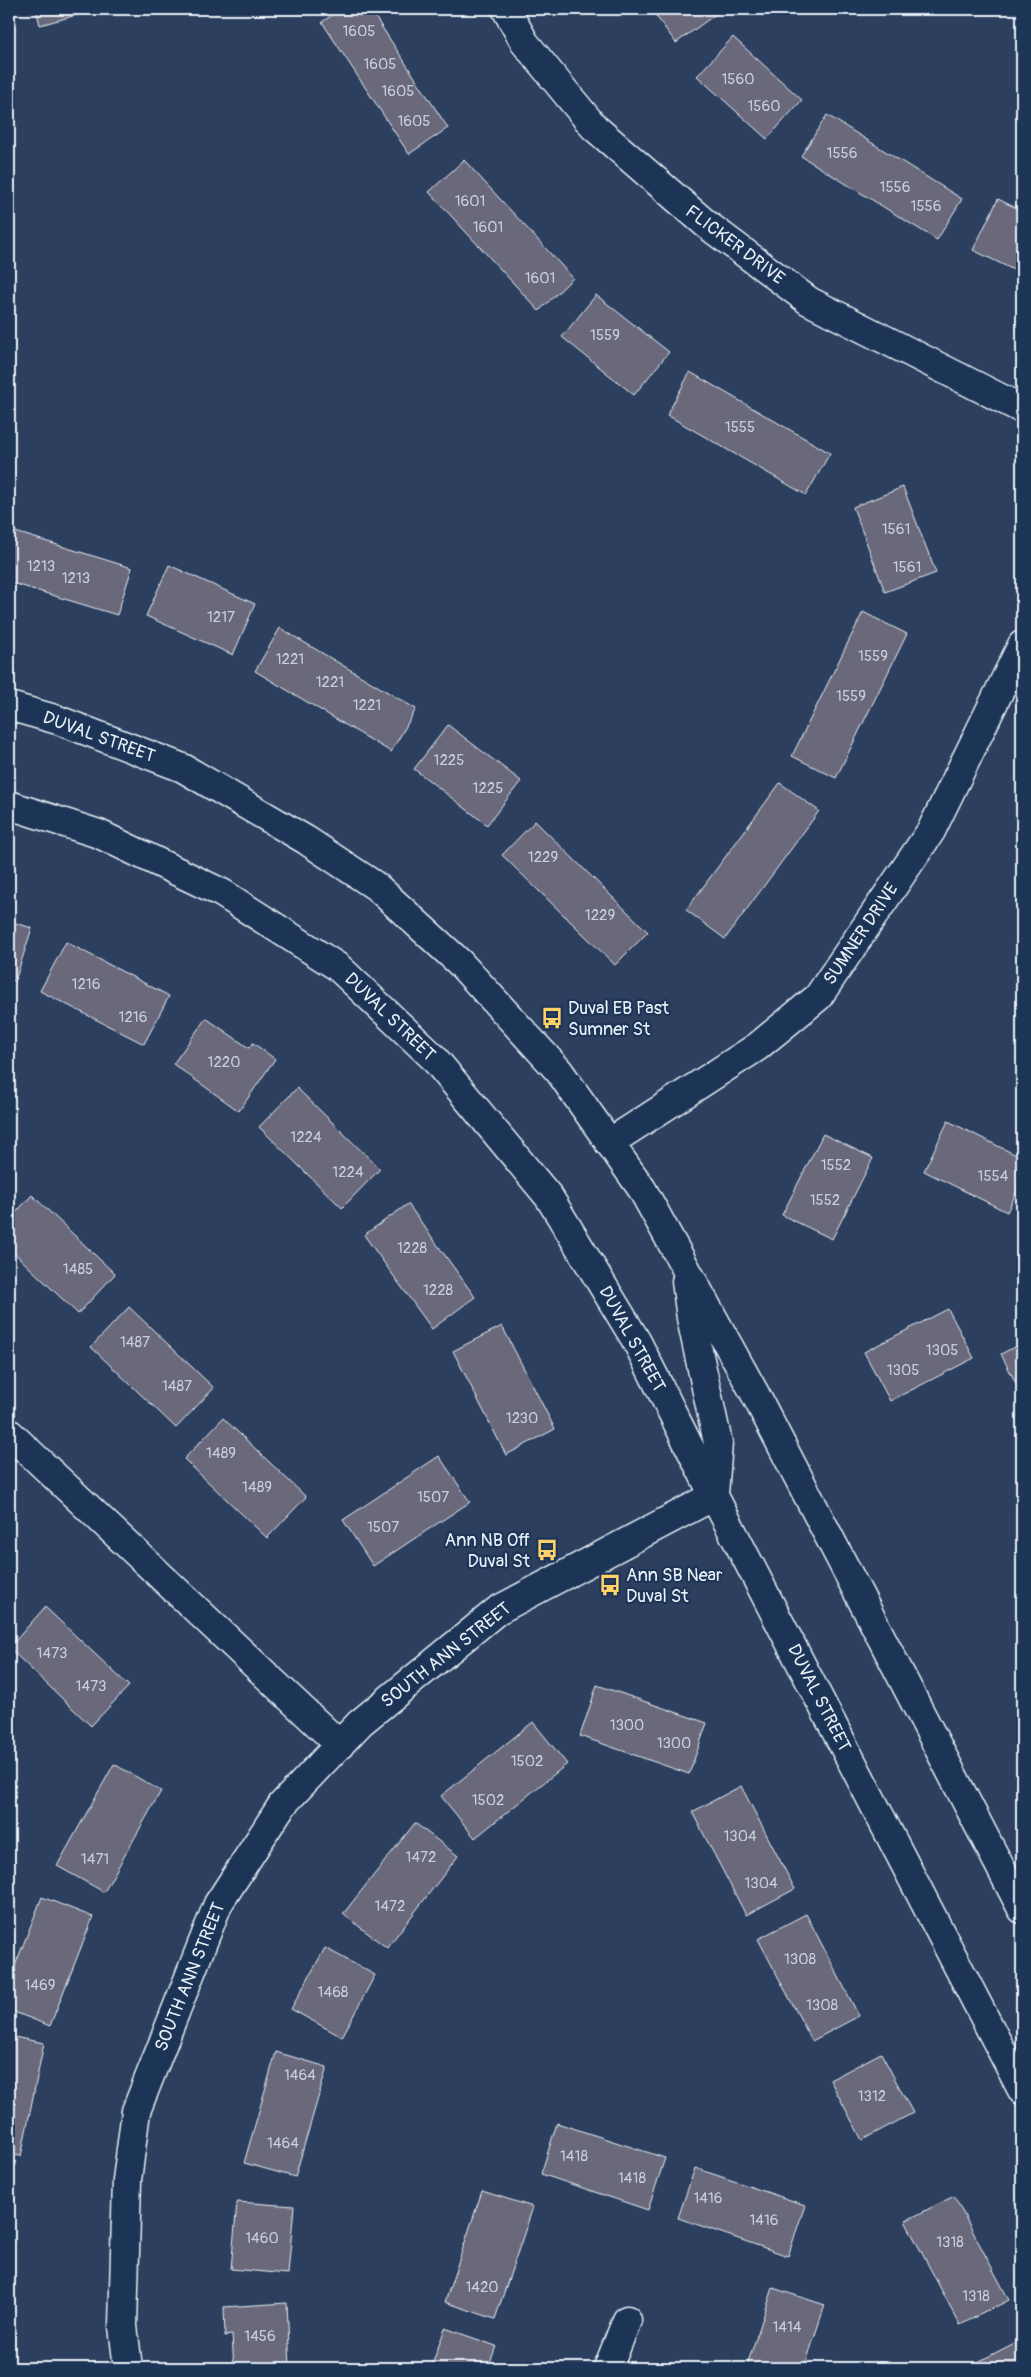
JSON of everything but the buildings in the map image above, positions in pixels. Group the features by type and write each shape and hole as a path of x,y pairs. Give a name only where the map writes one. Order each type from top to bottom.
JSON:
{"street":[{"name":"FLICKER DRIVE","path":"506,9 525,43 594,127 706,224 809,301 1022,409"},
{"name":"SUMNER DRIVE","path":"609,1143 757,1047 818,997 930,831 1022,645"},
{"name":"DUVAL STREET","path":"9,706 58,720 184,768 306,840 377,887 459,962 559,1070 642,1189 684,1264 754,1392 1022,1909"},
{"name":"DUVAL STREET","path":"9,806 99,834 222,893 338,967 434,1057 549,1196 637,1342 714,1496 1022,2090"},
{"path":"684,1264 691,1318 718,1442 714,1496"},
{"path":"9,1433 340,1745"},
{"name":"SOUTH ANN STREET","path":"128,2368 123,2326 127,2190 136,2111 218,1904 282,1805 360,1723 498,1610 714,1496"},
{"path":"608,2368 627,2320"}],"place":[{"name":"Duval EB Past Sumner St","path":"552,1018"},
{"name":"Ann NB Off Duval St","path":"547,1550"},
{"name":"Ann SB Near Duval St","path":"610,1585"}]}
